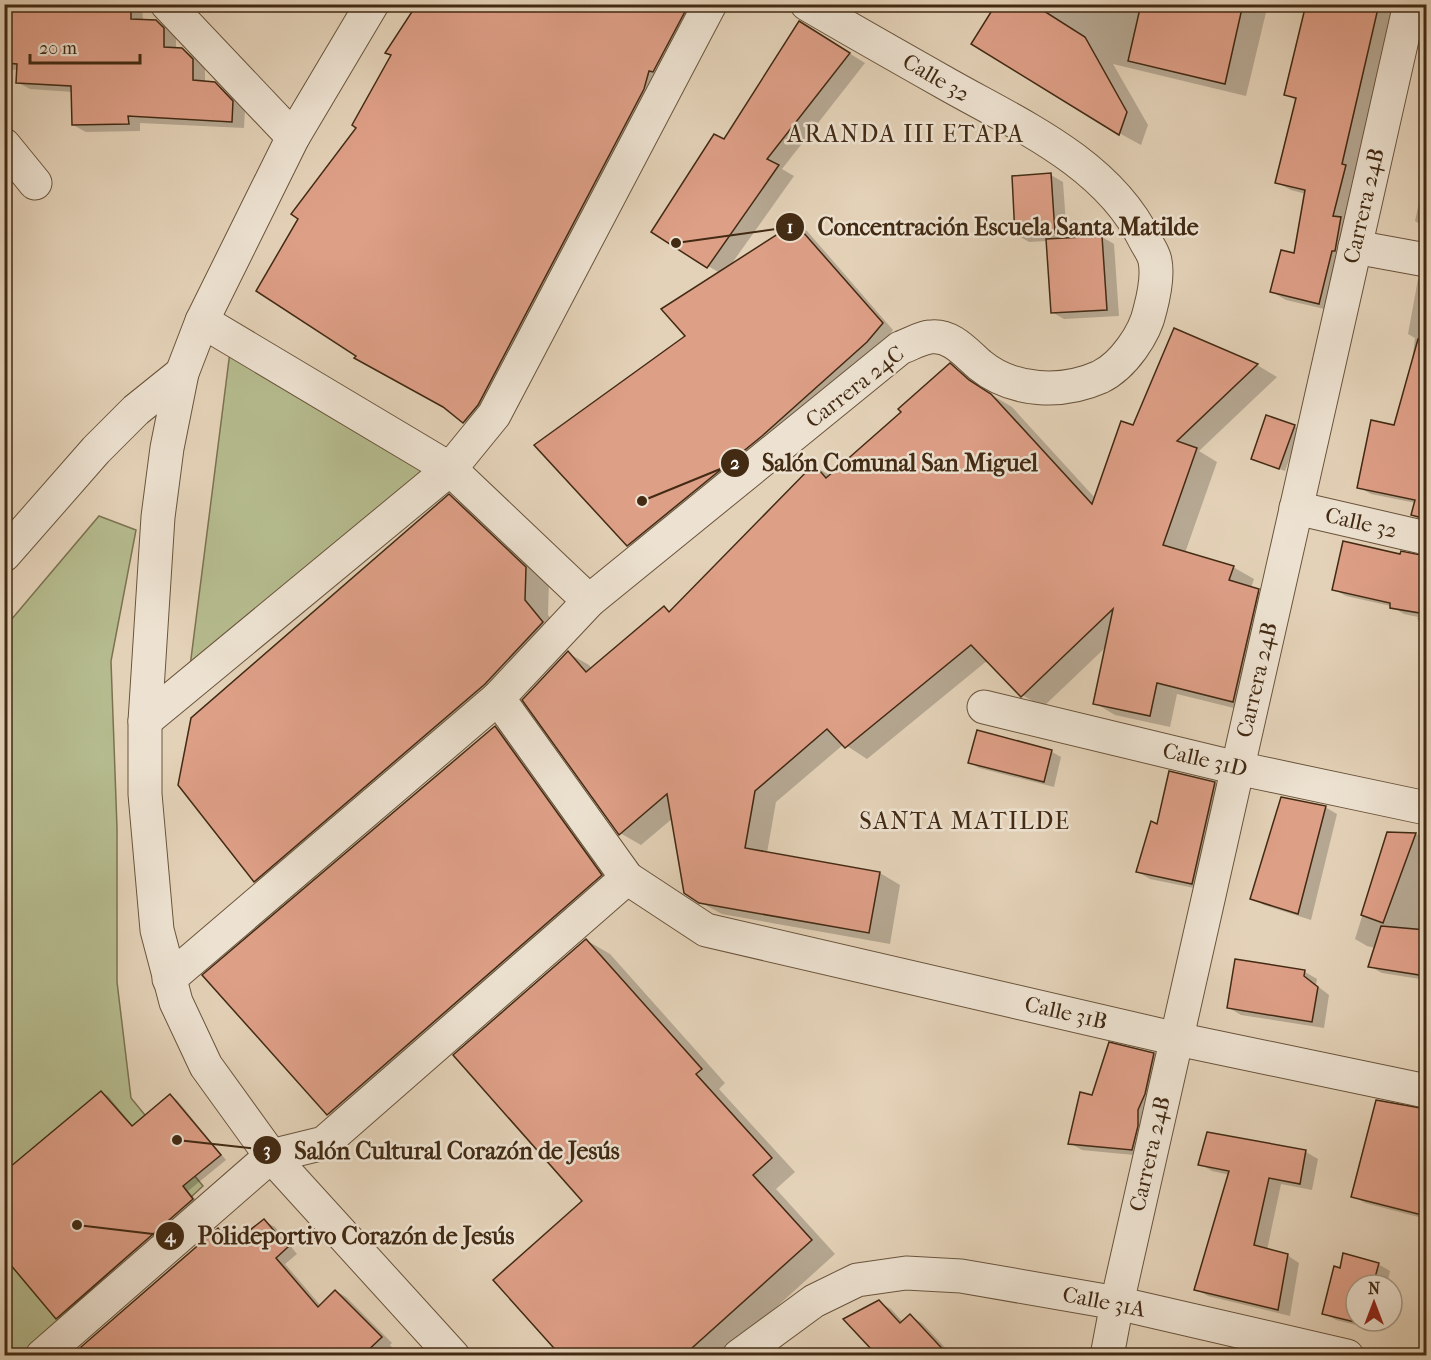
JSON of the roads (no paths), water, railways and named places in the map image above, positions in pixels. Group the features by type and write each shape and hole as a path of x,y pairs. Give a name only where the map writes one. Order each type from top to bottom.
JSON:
{"street":[{"path":"167,4 293,137"},
{"path":"372,4 293,137 202,321 182,373 167,448 158,517 146,720 145,794 148,849 157,930 169,979 176,1002 206,1066 271,1156 453,1356"},
{"path":"146,720 450,469 494,414 710,4"},
{"name":"Calle 32","path":"807,4 1056,146 1111,190 1139,228 1155,260"},
{"name":"Carrera 24B","path":"1107,1356 1176,1039 1410,4"},
{"path":"4,145 35,183"},
{"path":"1355,247 1426,260"},
{"name":"Carrera 24C","path":"169,979 498,698 589,601 900,348 930,336 945,339 959,346 981,366 1005,381 1033,388 1071,387 1102,376 1128,355 1147,324 1155,291 1155,260"},
{"path":"202,321 450,469 589,601"},
{"path":"4,555 96,450 136,410 182,373"},
{"name":"Calle 32","path":"1296,508 1426,538"},
{"path":"42,1356 271,1156 324,1143 627,878 498,698"},
{"name":"Calle 31D","path":"984,707 1237,768 1426,808"},
{"name":"Calle 31B","path":"627,878 706,930 1176,1039 1426,1091"},
{"name":"Calle 31A","path":"739,1356 814,1301 857,1281 906,1273 961,1276 1117,1303 1347,1356"}],"place":[{"name":"Concentración Escuela Santa Matilde","path":"676,243"},
{"name":"Salón Comunal San Miguel","path":"642,501"},
{"name":"Salón Cultural Corazón de Jesús","path":"177,1140"},
{"name":"Polideportivo Corazón de Jesús","path":"77,1225"}],"district":[{"name":"ARANDA III ETAPA","path":"906,134"},
{"name":"SANTA MATILDE","path":"965,821"}]}
